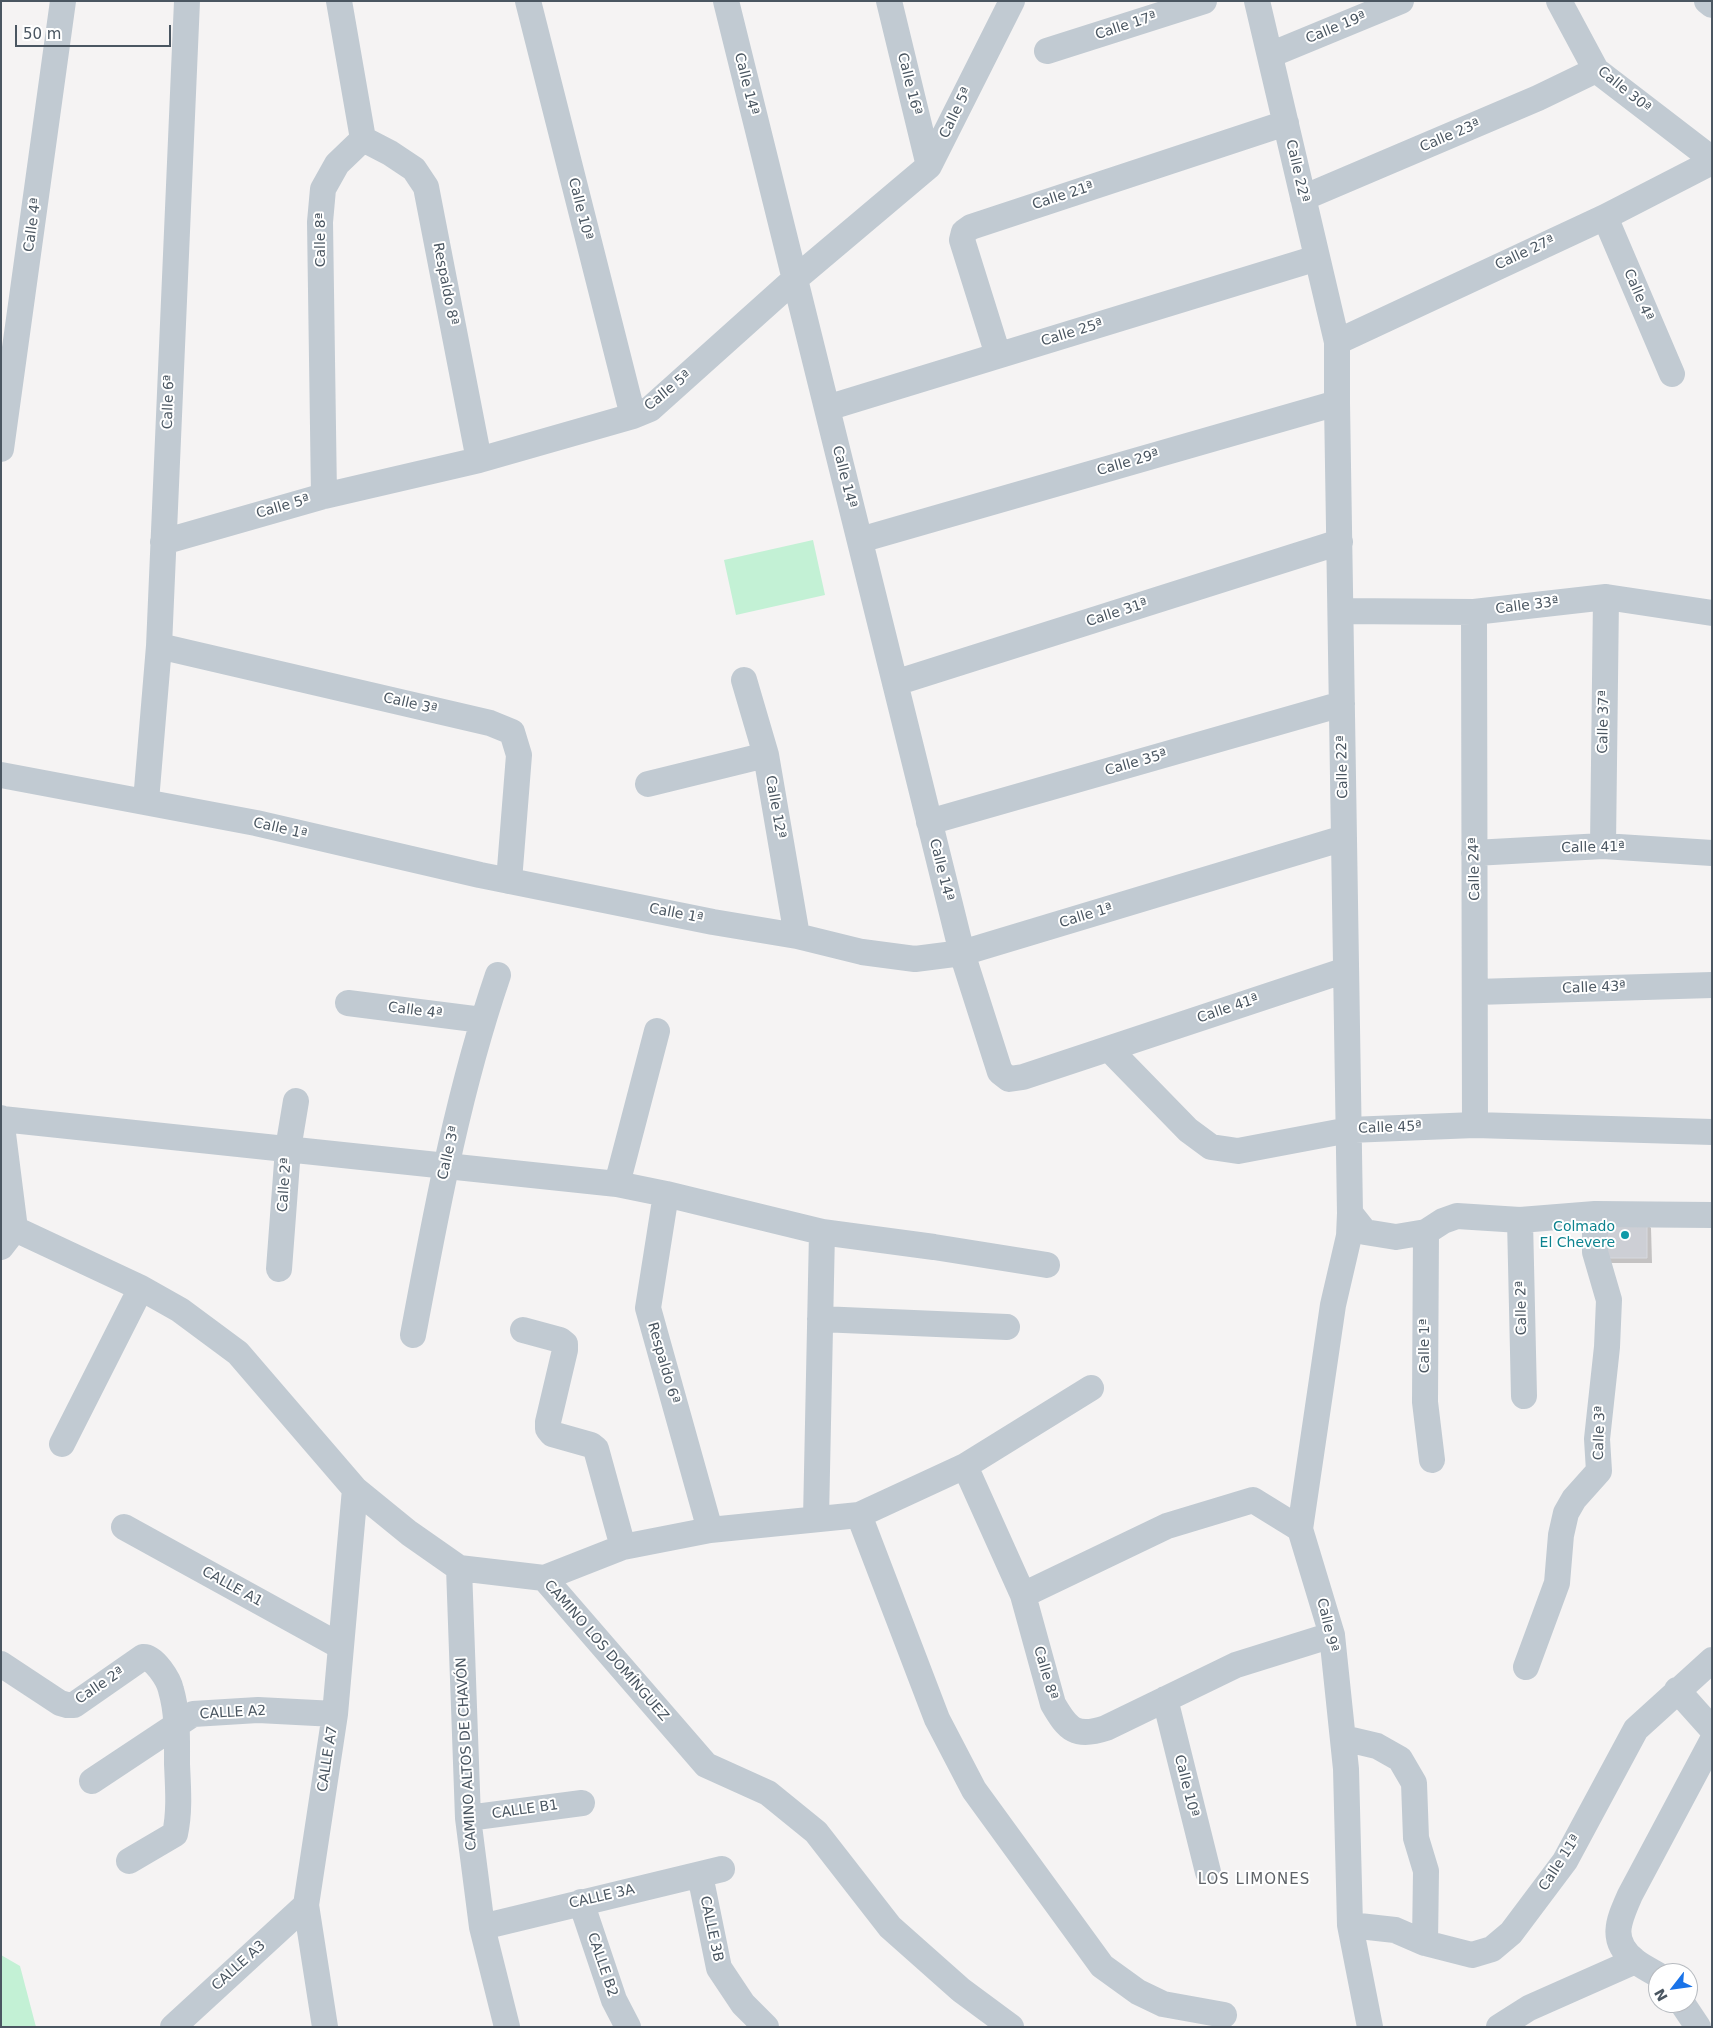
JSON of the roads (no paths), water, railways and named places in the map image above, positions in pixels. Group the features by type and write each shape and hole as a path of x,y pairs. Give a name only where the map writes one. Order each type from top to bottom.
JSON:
{"street":[{"name":"Calle 4ª","path":"1,449 63,1"},
{"name":"Calle 6ª","path":"146,802 159,646 186,1"},
{"path":"339,1 363,139"},
{"name":"Calle 10ª","path":"528,1 633,416"},
{"name":"Calle 14ª","path":"726,1 962,953 1000,1072 1009,1079 1024,1077 1109,1049"},
{"name":"Calle 16ª","path":"889,1 929,166"},
{"name":"Calle 5ª","path":"163,542 324,496 479,460 633,416 650,409 795,279 929,166 1012,1"},
{"name":"Calle 17ª","path":"1047,51 1204,1"},
{"name":"Calle 22ª","path":"1257,1 1336,342"},
{"name":"Calle 19ª","path":"1270,55 1402,1"},
{"name":"Calle 30ª","path":"1559,1 1596,70 1712,161"},
{"path":"1707,1 1712,5"},
{"name":"Calle 23ª","path":"1303,198 1538,98 1596,70"},
{"name":"Calle 21ª","path":"998,355 962,240 964,232 971,227 1286,123"},
{"name":"Respaldo 8ª","path":"363,139 390,153 414,169 426,187 479,460"},
{"name":"Calle 8ª","path":"324,496 320,222 323,189 338,164 363,139"},
{"name":"Calle 27ª","path":"1336,342 1605,217 1712,161"},
{"name":"Calle 4ª","path":"1605,217 1672,374"},
{"name":"Calle 25ª","path":"827,408 1317,258"},
{"path":"1336,342 1337,403"},
{"name":"Calle 22ª","path":"1300,1529 1333,1305 1349,1236 1350,1213 1337,403"},
{"name":"Calle 29ª","path":"860,540 1337,403"},
{"name":"Calle 31ª","path":"895,683 1340,542"},
{"name":"Calle 33ª","path":"1340,611 1474,612 1606,597 1712,613"},
{"name":"Calle 37ª","path":"1603,846 1606,597"},
{"name":"Calle 24ª","path":"1474,612 1475,1125"},
{"name":"Calle 3ª","path":"159,646 490,723 512,732 519,755 509,881"},
{"name":"Calle 12ª","path":"744,680 766,755 798,936"},
{"name":"Calle 35ª","path":"929,822 1342,704"},
{"path":"648,784 766,755"},
{"name":"Calle 1ª","path":"1,775 256,823 509,881 713,922 798,936 862,952 915,959 962,953 1344,838"},
{"name":"Calle 41ª","path":"1474,853 1603,846 1712,853"},
{"name":"Calle 41ª","path":"1109,1049 1346,970"},
{"name":"Calle 3ª","path":"413,1335 445,1166 482,1020 498,975"},
{"name":"Calle 43ª","path":"1476,992 1712,985"},
{"name":"Calle 4ª","path":"348,1003 482,1020"},
{"path":"616,1184 657,1031"},
{"name":"Calle 45ª","path":"1109,1049 1188,1130 1211,1147 1238,1151 1349,1130 1475,1125 1712,1132"},
{"name":"Calle 2ª","path":"279,1269 288,1149 296,1102"},
{"path":"1,1119 616,1184 666,1194 822,1232 1047,1265"},
{"name":"CAMINO LOS DOMÍNGUEZ","path":"1,1119 8,1238 141,1288 180,1310 238,1353 355,1489 409,1533 459,1568 544,1578 706,1765 768,1793 816,1832 890,1927 961,1990 1011,2027"},
{"name":"Respaldo 6ª","path":"666,1194 648,1308 710,1530"},
{"path":"1350,1213 1366,1232 1396,1237 1426,1232 1443,1221 1458,1216 1520,1220 1595,1214 1712,1214 1712,1223"},
{"name":"Calle 3ª","path":"1526,1666 1557,1583 1561,1536 1566,1513 1574,1500 1599,1471 1597,1439 1609,1300 1595,1252 1595,1214"},
{"name":"Calle 2ª","path":"1520,1220 1524,1396"},
{"path":"816,1519 822,1232"},
{"name":"Calle 1ª","path":"1426,1232 1425,1402 1432,1460"},
{"path":"62,1444 141,1288"},
{"path":"820,1319 1007,1327"},
{"path":"523,1330 560,1340 564,1344 565,1350 548,1429 552,1434 591,1445 596,1449 623,1547"},
{"path":"544,1578 623,1547 710,1530 858,1515 965,1466 1091,1388"},
{"name":"Calle 8ª","path":"965,1466 1023,1595 1054,1704 1063,1720 1075,1730 1091,1733 1236,1665 1332,1635"},
{"name":"CALLE A7","path":"325,2027 306,1905 335,1714 355,1489"},
{"path":"1023,1595 1167,1526 1252,1500 1300,1529"},
{"path":"858,1515 937,1719 970,1782 1102,1966 1131,1988 1163,2004 1224,2015"},
{"name":"CALLE A1","path":"124,1527 340,1646"},
{"name":"Calle 9ª","path":"1300,1529 1332,1635 1346,1769 1350,1925 1370,2027"},
{"name":"CAMINO ALTOS DE CHAVÓN","path":"459,1568 468,1818 482,1927 507,2027"},
{"name":"Calle 2ª","path":"1,1664 60,1703 74,1705 143,1657 148,1656 153,1660 171,1689 176,1726"},
{"name":"Calle 11ª","path":"1350,1925 1395,1930 1425,1944 1472,1955 1492,1949 1511,1933 1565,1861 1636,1729 1712,1660"},
{"path":"1677,1690 1712,1730"},
{"name":"Calle 10ª","path":"1165,1699 1208,1872"},
{"name":"CALLE A2","path":"92,1781 193,1714 258,1710 335,1714"},
{"path":"129,1861 175,1834 179,1818 176,1726"},
{"path":"1343,1738 1377,1746 1400,1759 1414,1782 1416,1838 1426,1871 1425,1944"},
{"path":"1648,1969 1635,1961 1625,1951 1618,1935 1618,1922 1630,1895 1712,1741"},
{"name":"CALLE B1","path":"468,1818 582,1803"},
{"name":"CALLE 3A","path":"482,1927 711,1872"},
{"name":"CALLE 3B","path":"711,1872 718,1968 743,2004 766,2027"},
{"name":"CALLE B2","path":"581,1902 614,2000 628,2027"},
{"name":"CALLE A3","path":"173,2027 306,1905"},
{"path":"1499,2027 1529,2008 1635,1961"},
{"path":"1689,2013 1698,2027"}],"place":[{"name":"Colmado El Chevere","path":"1625,1235"}],"district":[{"name":"LOS LIMONES","path":"1254,1880"}]}
